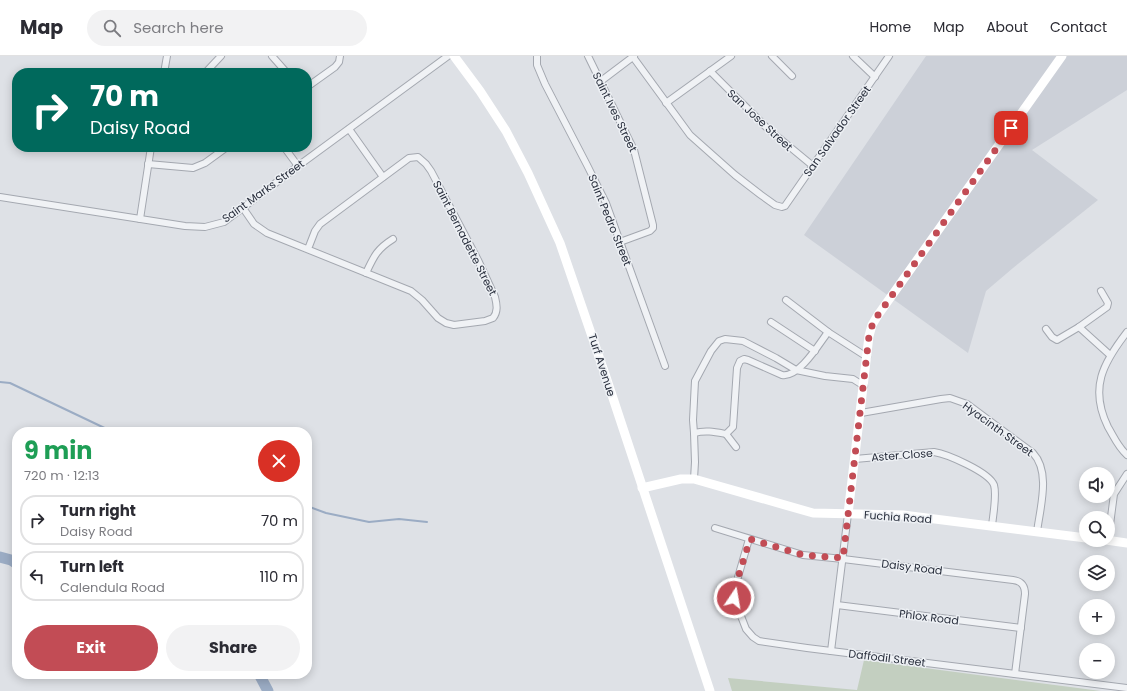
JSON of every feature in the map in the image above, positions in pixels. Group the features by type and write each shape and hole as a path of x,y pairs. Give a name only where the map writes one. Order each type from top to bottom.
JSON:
{"street":[{"path":"165,68 167,56"},
{"path":"210,68 221,56"},
{"path":"272,56 283,68"},
{"path":"312,83 335,67 340,56"},
{"name":"Saint Marks Street","path":"0,197 185,226 205,227 224,222 448,56"},
{"name":"Turf Avenue","path":"454,56 480,91 506,132 548,214 574,280 710,691"},
{"name":"Saint Pedro Street","path":"537,56 537,65 544,84 602,195 665,366"},
{"name":"Saint Ives Street","path":"588,56 634,150 653,225 650,231 620,242"},
{"path":"601,82 634,57 666,103 731,56"},
{"path":"772,56 792,76"},
{"path":"853,56 875,77"},
{"name":"San Salvador Street","path":"666,103 690,134 735,175 771,203 778,206 785,206 889,56"},
{"path":"831,651 870,330 878,315 1062,56"},
{"name":"San Jose Street","path":"710,72 767,128 813,166"},
{"path":"308,249 315,231 320,224 384,176 349,128"},
{"path":"140,219 150,152"},
{"path":"148,164 188,169 205,163 221,152"},
{"path":"288,152 298,166"},
{"name":"Saint Bernadette Street","path":"243,208 254,224 260,229 411,291 422,300 438,318 446,323 454,325 485,321 493,318 496,312 497,304 492,289 426,164 418,157 409,158 384,176"},
{"path":"366,273 377,252 393,239"},
{"path":"1046,329 1052,337 1057,340 1079,327 1107,307 1108,303 1101,291"},
{"path":"786,300 828,332 867,357"},
{"path":"771,322 815,351"},
{"path":"1079,327 1110,356"},
{"path":"726,434 733,427 737,368 742,359 748,360 784,375 790,374 803,365 828,332"},
{"path":"1127,332 1104,366 1100,405 1107,424 1119,446 1127,455"},
{"path":"694,479 693,420 695,381 710,351 719,341 725,339 735,339 743,341 796,370 825,376 853,379 864,386"},
{"name":"Hyacinth Street","path":"861,413 950,398 967,404 1033,453 1040,462 1043,472 1043,484 1038,532"},
{"path":"694,433 704,431 726,434 736,447"},
{"name":"Aster Close","path":"855,459 934,452 945,454 987,476 993,483 995,492 992,526"},
{"path":"1111,511 1114,494 1127,474"},
{"name":"Fuchia Road","path":"642,488 681,479 694,479 807,512 821,514 903,515 1079,537"},
{"name":"Daisy Road","path":"715,528 803,555 843,558 1016,580 1022,583 1025,591 1015,674"},
{"name":"Daffodil Street","path":"750,539 736,584 734,598 748,632 756,639 763,642 1127,688"},
{"path":"1115,541 1127,543"},
{"name":"Phlox Road","path":"837,605 1021,628"}],"shaded area":[{"path":"926,56 1127,56 1127,90 1032,150 1098,200 986,291 968,353 804,235"}],"green space":[{"path":"864,660 1101,691 732,691 728,678 857,690"}],"waterway":[{"path":"0,382 10,383 102,427"},
{"path":"312,508 326,513 369,522 399,519 427,522"},
{"path":"0,557 12,561"},
{"path":"262,679 268,691"}],"route":[{"path":"734,598 736,584 750,539 811,557 843,558 870,330 878,315 1011,128"}]}
